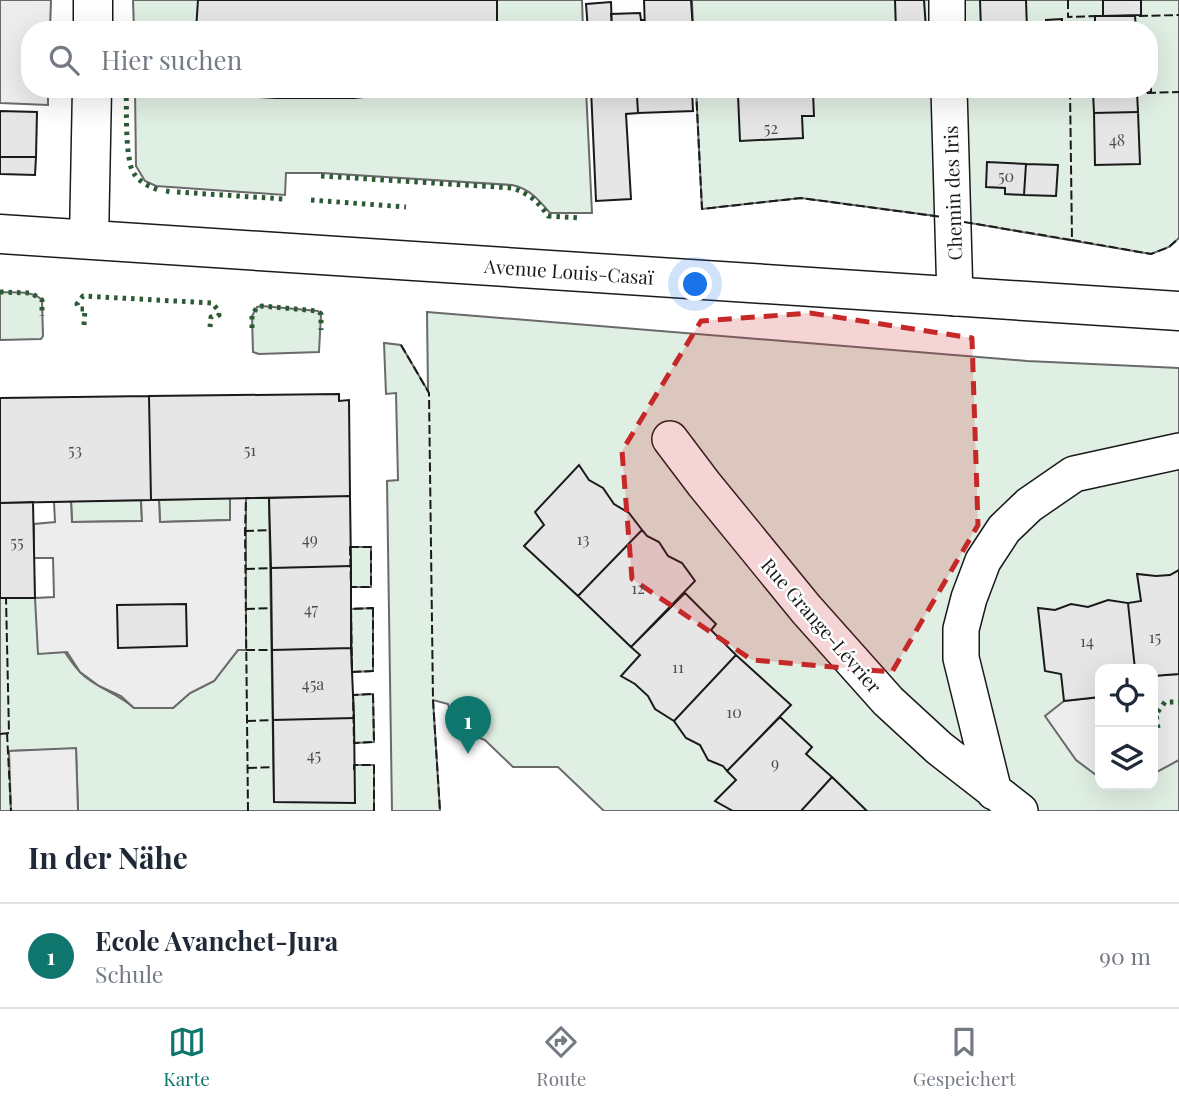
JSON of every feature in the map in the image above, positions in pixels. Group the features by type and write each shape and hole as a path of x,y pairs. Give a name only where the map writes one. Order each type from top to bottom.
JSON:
{"main road":[{"path":"93,0 93,21"},
{"path":"89,239 92,98"},
{"name":"Avenue Louis-Casaï","path":"0,234 1179,311"}],"street":[{"path":"947,0 947,21"},
{"name":"Chemin des Iris","path":"949,98 955,298"},
{"name":"Rue Grange-Lévrier","path":"670,439 806,609 888,701 939,748 1007,802"},
{"name":"Rue Grange-Lévrier","path":"1007,802 961,658 961,629 969,597 983,561 1004,529 1029,505 1074,474 1179,451"}],"highlighted area":[{"path":"810,313 972,338 978,525 892,672 752,660 632,579 622,451 701,321"}],"green space":[{"path":"133,0 582,0 583,21 134,21"},
{"path":"692,0 939,0 940,21 693,21"},
{"path":"958,0 1179,0 1179,238 1169,247 1151,254 964,222 960,98 1158,98 1158,21 959,21"},
{"path":"135,98 586,98 592,213 550,213 529,192 512,185 286,173 285,195 156,186 145,181 136,166"},
{"path":"696,98 941,98 944,217 801,198 702,209"},
{"path":"0,292 28,293 42,300 41,339 0,340"},
{"path":"257,307 318,311 321,314 319,352 253,352 252,316"},
{"path":"427,312 1027,361 1179,368 1179,811 604,811 558,767 513,767 485,740 454,727 448,704 433,700 440,811 392,811 387,481 398,480 396,393 386,394 384,343 401,345 428,391"},
{"path":"230,498 230,520 160,522 159,500"},
{"path":"246,498 269,498 274,801 354,765 374,765 374,811 78,811 76,749 9,751 11,811 0,811 0,598 35,598 67,655 92,682 134,708 173,708 190,693 214,681 238,650"},
{"path":"141,500 142,521 72,522 71,501"},
{"path":"350,547 371,547 371,587 351,587"},
{"path":"373,608 373,671 352,672 351,609"},
{"path":"373,694 374,742 354,743 353,695"}],"shaded area":[{"path":"0,0 51,0 50,21 21,21 21,98 48,98 48,105 0,103"},
{"path":"230,498 246,498 246,650 238,650 214,681 190,693 173,708 134,708 121,696 99,686 80,672 67,652 38,654 35,598 54,597 53,558 34,558 34,524 55,522 54,502 71,501 72,522 142,521 141,500 159,500 160,522 230,520"},
{"path":"1179,674 1179,760 1158,771 1158,727 1158,676"},
{"path":"1095,698 1095,774 1076,760 1045,716 1064,701"},
{"path":"76,748 78,811 11,811 9,751"}],"building":[{"path":"198,0 497,0 497,21 197,21"},
{"path":"644,0 691,0 692,21 645,21"},
{"path":"895,0 924,0 925,21 896,21"},
{"path":"980,0 1026,0 1027,21 981,21"},
{"path":"1103,0 1141,0 1141,15 1103,16"},
{"path":"611,2 612,21 587,21 586,4"},
{"path":"640,13 641,20 644,21 611,21 611,14"},
{"path":"1095,16 1135,16 1135,21 1095,21"},
{"path":"591,98 637,98 638,113 626,114 631,199 596,201"},
{"path":"637,98 692,98 693,111 638,113"},
{"path":"738,98 813,98 814,116 802,116 803,138 740,141"},
{"path":"1093,98 1137,98 1138,112 1094,113"},
{"path":"0,111 37,112 36,157 0,157"},
{"path":"1138,112 1140,164 1095,165 1094,113"},
{"path":"0,157 36,157 35,175 0,174"},
{"path":"987,162 1026,164 1024,195 1005,194 1005,188 986,187"},
{"path":"1026,164 1058,165 1056,196 1024,195"},
{"path":"339,394 339,401 349,400 350,496 151,500 149,396"},
{"path":"149,396 151,500 0,503 0,398"},
{"path":"579,465 589,480 603,488 614,504 629,513 642,530 578,596 524,546 544,525 535,512"},
{"path":"350,496 351,566 271,568 269,498"},
{"path":"33,502 35,598 0,598 0,503"},
{"path":"642,530 659,542 668,556 682,563 695,581 631,647 578,596"},
{"path":"351,566 351,648 272,650 271,568"},
{"path":"1179,570 1179,674 1158,676 1158,664 1134,664 1128,603 1141,601 1137,574 1170,575"},
{"path":"685,593 716,624 711,630 736,655 674,721 655,709 648,696 621,676 640,655 631,647"},
{"path":"1108,600 1128,603 1134,664 1095,664 1095,698 1064,701 1061,674 1045,671 1038,608 1055,610 1071,604 1088,607"},
{"path":"186,604 187,646 118,648 117,605"},
{"path":"351,648 354,718 273,720 272,650"},
{"path":"736,655 791,705 727,771 723,766 708,760 700,745 686,738 674,721"},
{"path":"780,717 812,747 806,754 832,777 801,811 733,811 715,801 736,780 727,771"},
{"path":"354,718 355,803 274,802 273,720"},
{"path":"832,777 867,811 801,811"}],"hedge":[{"path":"126,98 131,167 142,182 159,190"},
{"path":"321,176 513,188 533,199 548,216 581,218"},
{"path":"166,191 172,192"},
{"path":"177,192 284,199"},
{"path":"311,200 406,207"},
{"path":"0,292 31,293 42,300 42,316"},
{"path":"84,325 85,309 80,309 77,304 83,296 212,303 219,315 211,317 210,327"},
{"path":"252,328 252,316 257,307 262,306 318,311 321,314 321,330"},
{"path":"1158,727 1156,714 1165,702 1179,702"}],"fence":[{"path":"1068,0 1068,17 1097,16"},
{"path":"1139,16 1179,15"},
{"path":"1070,17 1070,21"},
{"path":"1158,93 1179,92"},
{"path":"696,98 702,209 801,198 942,217"},
{"path":"964,222 1072,240 1070,98"},
{"path":"1072,240 1151,254 1169,247 1179,238"},
{"path":"401,345 429,393 433,700 440,811"},
{"path":"248,811 245,531 246,498 250,498"},
{"path":"245,531 270,530"},
{"path":"350,547 371,547 371,587 351,587 350,547"},
{"path":"246,569 271,568"},
{"path":"0,734 9,733 6,598 3,598"},
{"path":"246,609 272,608"},
{"path":"373,608 373,671 352,672 351,609 373,608"},
{"path":"246,650 272,650"},
{"path":"373,694 374,742 354,743 353,695 373,694"},
{"path":"247,721 273,720"},
{"path":"7,733 11,811"},
{"path":"354,770 354,765 374,765 374,811"},
{"path":"248,768 274,767"}],"place":[{"name":"Ecole Avanchet-Jura","path":"468,754"}]}
